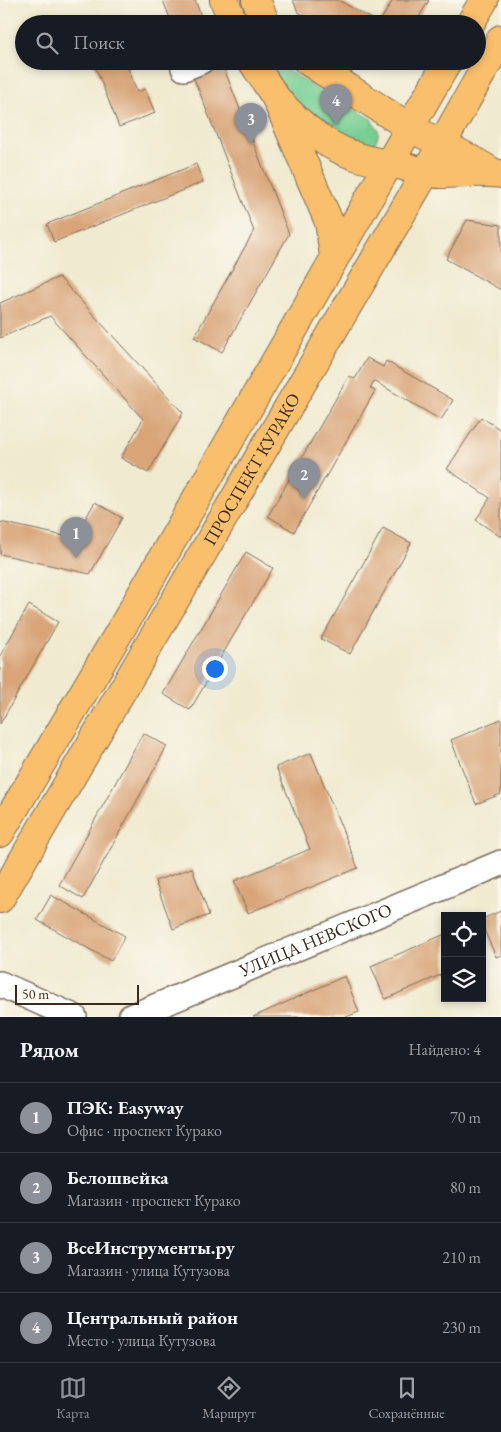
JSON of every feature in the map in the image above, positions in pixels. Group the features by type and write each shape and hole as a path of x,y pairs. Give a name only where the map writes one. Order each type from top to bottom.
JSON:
{"main road":[{"path":"224,0 230,15"},
{"path":"256,0 262,15"},
{"path":"475,15 484,0"},
{"name":"ПРОСПЕКТ КУРАКО","path":"486,65 501,39"},
{"path":"258,70 276,98 297,121 313,135 331,146 370,161 389,163 426,172 438,174 464,172 497,174"},
{"path":"321,70 409,126 471,158 497,174"},
{"name":"ПРОСПЕКТ КУРАКО","path":"0,833 130,614 443,70"},
{"name":"ПРОСПЕКТ КУРАКО","path":"0,899 426,172 483,70"},
{"path":"276,98 329,222 334,256"}],"street":[{"name":"УЛИЦА НЕВСКОГО","path":"131,1017 501,863"},
{"path":"0,984 74,1017"}],"green space":[{"path":"267,70 288,70 320,91 370,118 378,129 378,136 375,143 369,147 360,148 314,122"}],"building":[{"path":"163,0 195,0 201,15 169,15"},
{"path":"293,0 338,0 365,15 303,15 298,12"},
{"path":"393,0 429,0 420,15 384,15"},
{"path":"97,70 129,70 137,92 145,89 155,113 119,127"},
{"path":"199,70 225,70 289,234 222,352 194,337 254,231 192,73"},
{"path":"196,164 203,182 54,242 47,224"},
{"path":"467,220 501,225 501,290 446,259"},
{"path":"59,277 183,413 148,473 121,458 143,419 50,316 0,338 0,303"},
{"path":"367,358 383,367 386,361 453,400 441,420 374,381 370,388 375,391 294,532 268,516 349,376 355,379"},
{"path":"481,417 501,430 501,537 476,520 490,498 447,469"},
{"path":"95,502 122,518 90,574 0,554 0,522 74,538"},
{"path":"383,528 411,543 350,654 321,639"},
{"path":"246,552 273,568 190,710 163,694"},
{"path":"29,605 58,622 0,724 0,656"},
{"path":"501,719 501,794 476,804 451,740"},
{"path":"143,733 167,746 83,899 59,885"},
{"path":"311,753 358,868 248,913 234,881 310,849 276,767"},
{"path":"192,868 209,915 173,929 155,881"},
{"path":"51,895 125,936 111,961 37,920"},
{"path":"501,911 501,955 496,957 486,934 486,917"},
{"path":"441,936 441,975 385,999 371,966"},
{"path":"345,976 359,1012 346,1017 253,1017"}],"place":[{"name":"Центральный район","path":"336,125"},
{"name":"ВсеИнструменты.ру","path":"251,144"},
{"name":"Белошвейка","path":"304,499"},
{"name":"ПЭК: Easyway","path":"76,558"}]}
